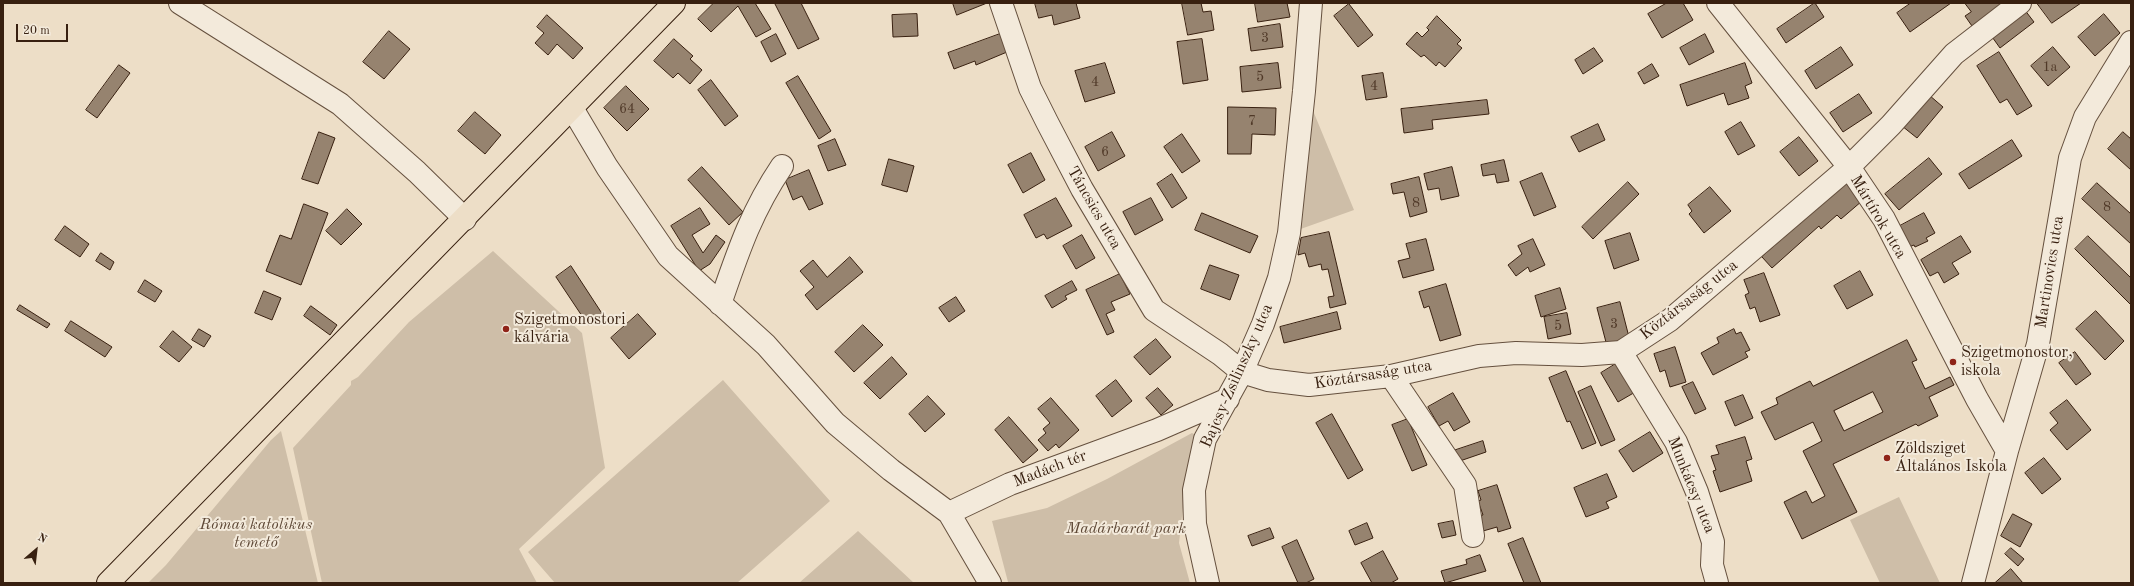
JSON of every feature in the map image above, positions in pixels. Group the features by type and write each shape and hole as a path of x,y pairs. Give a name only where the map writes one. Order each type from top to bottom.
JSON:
{"main road":[{"path":"108,583 465,219 674,3"}],"street":[{"path":"180,3 340,104 417,172 465,219"},
{"name":"Táncsics utca","path":"1001,3 1030,88 1082,189 1154,310 1220,354 1242,372"},
{"name":"Bajcsy-Zsilinszky utca","path":"1208,583 1195,524 1194,490 1205,439 1242,372 1264,324 1279,278 1289,233 1304,91 1311,3"},
{"name":"Mártírok utca","path":"1718,3 1849,167 1884,219 1977,399 2007,451"},
{"name":"Köztársaság utca","path":"1242,372 1268,380 1309,386 1391,376 1479,356 1508,353 1582,355 1622,352 1670,320 1849,167 1891,125 1954,54 2020,3"},
{"name":"Martinovics utca","path":"1973,583 2007,451 2038,344 2070,158 2085,117 2131,42"},
{"path":"572,108 607,167 668,256 766,345 835,423 891,470 949,513 990,583"},
{"path":"720,304 744,234 764,194 782,166"},
{"name":"Munkácsy utca","path":"1622,352 1676,442 1697,492 1713,542 1712,565 1717,583"},
{"path":"1391,376 1465,485 1473,536"},
{"name":"Madách tér","path":"949,513 1010,484 1157,430 1228,399"}],"green space":[{"path":"1309,101 1354,210 1295,231"},
{"path":"493,251 582,333 605,468 519,549 537,583 322,583 293,448 351,385 351,381 358,377 409,322"},
{"path":"723,380 830,501 737,583 555,583 528,552"},
{"name":"Római katolikus temető","path":"281,431 318,583 148,583 166,565 271,440"},
{"name":"Madárbarát park","path":"1192,433 1199,437 1185,489 1179,543 1190,583 1008,582 992,521 1047,508 1107,479"},
{"path":"1899,497 1940,583 1880,583 1850,520"},
{"path":"858,531 914,583 799,583"}],"building":[{"path":"714,3 755,3 771,29 756,37 738,6 711,32 698,19"},
{"path":"801,3 819,39 798,49 775,4"},
{"path":"953,3 987,3 957,15"},
{"path":"1035,3 1076,3 1080,18 1054,25 1052,15 1039,18"},
{"path":"1182,3 1201,3 1203,12 1211,11 1214,30 1188,35"},
{"path":"1255,3 1287,3 1290,17 1258,22"},
{"path":"1667,3 1683,3 1693,20 1662,38 1648,14"},
{"path":"1815,3 1824,17 1786,43 1777,29"},
{"path":"1911,3 1951,3 1910,32 1897,13"},
{"path":"1965,3 2005,3 1972,26 1965,16 1971,12"},
{"path":"2037,3 2081,3 2052,23"},
{"path":"1349,4 1373,35 1358,47 1334,16"},
{"path":"2024,9 2034,22 2000,48 1990,34"},
{"path":"917,14 918,36 893,37 892,15"},
{"path":"2104,14 2120,33 2095,56 2078,37"},
{"path":"547,15 583,48 573,59 557,44 548,55 535,43 544,33 537,27"},
{"path":"1437,16 1461,40 1457,44 1462,48 1445,67 1439,62 1436,66 1424,55 1421,57 1406,44 1417,32 1422,37 1429,30 1427,28"},
{"path":"1280,24 1283,47 1251,51 1248,29"},
{"path":"389,31 410,49 384,79 363,62"},
{"path":"776,34 786,54 771,62 761,42"},
{"path":"1000,34 1007,52 976,65 975,61 954,69 948,53"},
{"path":"1705,34 1714,52 1689,65 1680,48"},
{"path":"674,39 693,56 690,59 702,70 690,84 678,73 673,78 654,61"},
{"path":"1202,39 1208,80 1183,84 1177,42"},
{"path":"1841,47 1853,65 1816,89 1805,71"},
{"path":"2053,47 2070,67 2048,86 2031,66"},
{"path":"1594,48 1603,61 1583,74 1575,60"},
{"path":"1999,52 2032,106 2017,115 2007,99 2000,103 1977,66"},
{"path":"1105,63 1115,93 1085,102 1075,71"},
{"path":"1278,63 1281,88 1242,92 1240,67"},
{"path":"1745,63 1752,83 1745,86 1749,98 1728,105 1724,93 1687,106 1680,85"},
{"path":"1652,64 1659,76 1644,84 1638,73"},
{"path":"119,65 130,73 97,118 86,110"},
{"path":"1383,73 1387,97 1366,100 1362,76"},
{"path":"798,76 831,131 819,139 786,83"},
{"path":"711,80 738,116 725,126 698,90"},
{"path":"626,86 649,109 627,131 604,108"},
{"path":"1859,94 1872,113 1843,132 1830,113"},
{"path":"1929,95 1943,107 1917,138 1902,126"},
{"path":"1487,100 1489,114 1432,120 1433,129 1404,133 1401,109"},
{"path":"1228,107 1276,108 1275,135 1252,134 1251,154 1228,154"},
{"path":"475,112 501,135 485,154 458,131"},
{"path":"1741,122 1755,146 1738,155 1725,132"},
{"path":"1598,124 1605,140 1579,152 1571,137"},
{"path":"319,132 335,138 318,184 302,179"},
{"path":"1112,132 1125,156 1098,171 1085,147"},
{"path":"2123,132 2131,139 2131,170 2108,149"},
{"path":"1182,134 1200,161 1182,173 1164,147"},
{"path":"1799,137 1818,161 1799,176 1780,152"},
{"path":"835,139 846,165 828,171 818,146"},
{"path":"2012,140 2022,156 1969,189 1959,174"},
{"path":"1031,153 1045,180 1023,193 1008,165"},
{"path":"1929,158 1942,174 1899,210 1885,194"},
{"path":"889,159 914,166 907,192 882,185"},
{"path":"1504,160 1509,181 1497,183 1495,174 1483,176 1481,165"},
{"path":"702,167 743,212 729,225 688,180"},
{"path":"1452,167 1459,196 1441,200 1439,188 1428,190 1424,174"},
{"path":"809,170 823,204 809,210 802,196 793,200 785,180"},
{"path":"1542,173 1556,207 1534,216 1520,182"},
{"path":"1172,174 1187,198 1172,208 1157,184"},
{"path":"1419,177 1427,212 1410,217 1404,192 1393,194 1391,184"},
{"path":"1628,182 1639,194 1593,239 1582,227"},
{"path":"1846,183 1862,201 1841,219 1837,215 1821,229 1819,226 1772,268 1762,257"},
{"path":"2097,183 2131,214 2131,244 2082,199"},
{"path":"1710,187 1731,211 1704,233 1689,214 1692,211 1688,205"},
{"path":"1056,198 1072,226 1047,239 1044,234 1036,238 1024,215"},
{"path":"1151,198 1163,220 1135,235 1123,212"},
{"path":"304,204 328,213 301,285 266,271 280,235 291,239"},
{"path":"700,208 710,224 692,235 703,253 716,235 725,242 710,264 699,271 671,226"},
{"path":"347,209 362,224 341,245 326,231"},
{"path":"1202,213 1258,236 1250,253 1195,230"},
{"path":"1924,213 1935,233 1926,238 1928,241 1915,247 1914,245 1909,247 1898,227"},
{"path":"65,226 89,244 80,257 55,240"},
{"path":"1329,232 1346,304 1330,308 1328,297 1334,296 1328,269 1322,270 1321,264 1309,267 1305,253 1298,255 1301,238"},
{"path":"1630,233 1639,260 1614,269 1605,241"},
{"path":"1082,235 1095,258 1076,269 1063,246"},
{"path":"1961,236 1971,252 1952,263 1959,274 1944,283 1938,272 1930,276 1921,260"},
{"path":"2088,236 2131,278 2131,305 2075,249"},
{"path":"1426,239 1434,270 1403,278 1398,261 1410,258 1406,244"},
{"path":"1533,239 1545,265 1530,272 1528,267 1516,276 1508,265 1522,254 1518,246"},
{"path":"101,253 114,262 110,270 96,261"},
{"path":"850,257 863,272 817,310 805,295 814,287 800,271 813,260 827,277"},
{"path":"1210,265 1239,275 1230,300 1201,289"},
{"path":"571,266 603,315 588,325 556,277"},
{"path":"1860,271 1873,295 1847,309 1834,286"},
{"path":"1764,273 1780,315 1760,322 1755,307 1750,309 1745,295 1749,293 1744,280"},
{"path":"1120,274 1130,294 1111,302 1115,310 1106,314 1114,332 1107,335 1086,290"},
{"path":"145,280 162,291 155,302 138,292"},
{"path":"1072,281 1077,290 1065,296 1067,299 1052,308 1045,296"},
{"path":"1446,284 1461,335 1440,341 1429,306 1424,308 1419,292"},
{"path":"1560,288 1566,309 1541,317 1535,296"},
{"path":"264,291 281,298 272,320 255,313"},
{"path":"956,297 965,311 949,322 939,308"},
{"path":"1620,302 1630,341 1607,346 1597,308"},
{"path":"20,305 50,324 47,328 17,310"},
{"path":"311,306 337,325 330,335 304,316"},
{"path":"2096,311 2124,341 2105,360 2076,329"},
{"path":"1337,312 1341,329 1284,343 1280,327"},
{"path":"1567,313 1571,334 1548,339 1544,317"},
{"path":"638,314 656,334 629,359 611,338"},
{"path":"71,321 112,347 105,357 65,331"},
{"path":"863,325 883,345 854,372 835,352"},
{"path":"199,329 211,336 204,347 192,340"},
{"path":"1734,329 1736,334 1741,332 1750,350 1745,352 1748,357 1713,375 1701,353 1719,343 1717,338"},
{"path":"173,331 192,347 179,362 160,347"},
{"path":"1156,339 1171,357 1150,375 1134,357"},
{"path":"1907,340 1917,360 1912,362 1925,389 1950,377 1954,385 1929,397 1938,416 1918,426 1916,424 1833,464 1857,512 1802,539 1784,502 1806,491 1812,503 1825,496 1803,451 1822,441 1813,422 1775,440 1761,412 1778,404 1776,398 1810,381 1813,386","holes":["1873,392 1883,412 1844,431 1834,411"]},
{"path":"1675,347 1686,382 1670,387 1665,370 1660,372 1654,354"},
{"path":"2075,352 2091,374 2076,385 2059,363"},
{"path":"892,357 907,374 880,399 864,383"},
{"path":"1619,362 1637,391 1618,402 1601,373"},
{"path":"1566,371 1596,443 1582,449 1570,421 1567,422 1549,378"},
{"path":"1116,380 1132,401 1112,417 1096,396"},
{"path":"1693,382 1706,409 1695,414 1682,387"},
{"path":"1591,386 1615,440 1601,446 1578,392"},
{"path":"1158,388 1173,405 1161,415 1146,398"},
{"path":"1453,393 1470,422 1454,431 1448,421 1439,426 1428,407"},
{"path":"1743,395 1753,418 1735,426 1725,402"},
{"path":"928,396 945,414 925,432 909,414"},
{"path":"1051,398 1079,430 1059,448 1056,444 1048,451 1038,440 1046,433 1043,429 1050,423 1038,409"},
{"path":"2067,400 2091,430 2067,450 2050,430 2058,423 2050,413"},
{"path":"1332,414 1363,470 1348,479 1316,423"},
{"path":"1009,417 1038,450 1023,463 995,430"},
{"path":"1408,419 1427,465 1412,471 1392,425"},
{"path":"1650,432 1663,453 1633,472 1619,451"},
{"path":"1745,437 1752,459 1746,461 1752,481 1720,492 1713,471 1716,470 1711,456 1719,454 1716,446"},
{"path":"1483,441 1486,452 1454,463 1450,452"},
{"path":"2044,458 2061,479 2042,494 2025,473"},
{"path":"1607,474 1617,497 1606,502 1609,508 1586,517 1574,488"},
{"path":"1497,485 1511,528 1498,532 1497,527 1483,531 1478,516 1483,515 1478,501 1481,500 1478,491"},
{"path":"2013,514 2032,524 2020,547 2001,536"},
{"path":"1453,521 1456,535 1442,538 1438,524"},
{"path":"1367,523 1373,538 1355,545 1349,531"},
{"path":"1270,528 1274,538 1252,546 1248,536"},
{"path":"1523,538 1541,583 1524,583 1508,544"},
{"path":"1297,540 1314,579 1306,583 1298,583 1282,547"},
{"path":"2011,548 2024,559 2018,566 2005,554"},
{"path":"1383,551 1398,579 1391,583 1372,583 1361,563"},
{"path":"1480,555 1486,571 1445,583 1441,571 1467,564 1466,560"},
{"path":"2011,569 2023,583 1995,583"}],"place":[{"name":"Szigetmonostori kálvária","path":"506,329"},
{"name":"Szigetmonostor, iskola","path":"1953,362"},
{"name":"Zöldsziget Általános Iskola","path":"1887,458"}]}
